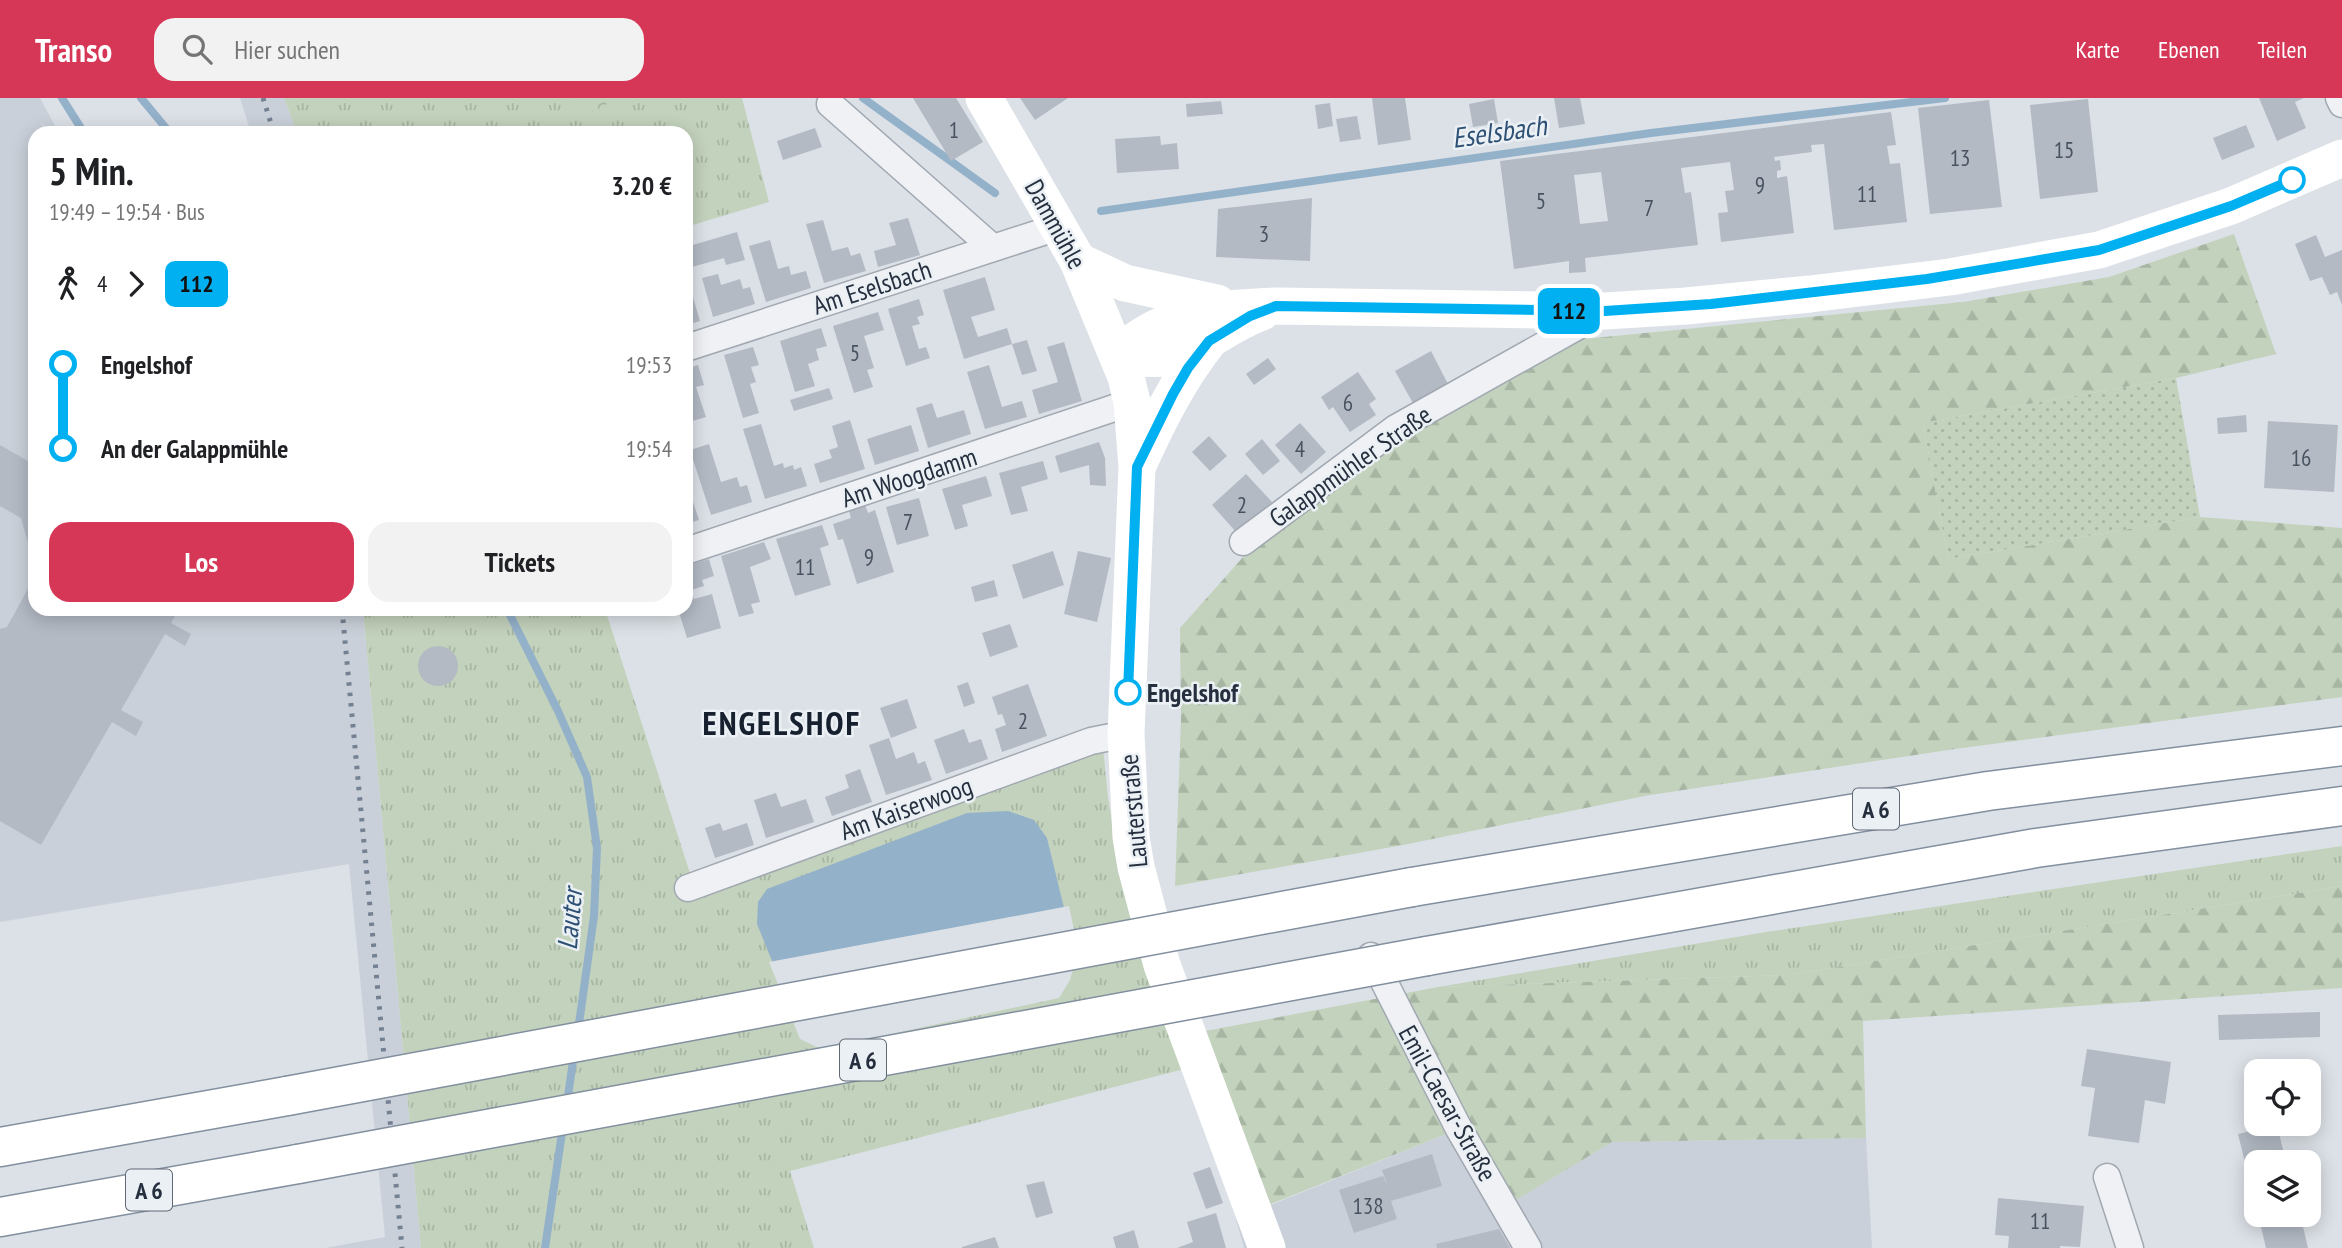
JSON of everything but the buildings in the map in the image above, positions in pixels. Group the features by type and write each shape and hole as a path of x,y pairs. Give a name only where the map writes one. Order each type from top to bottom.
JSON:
{"highway":[{"name":"A 6","path":"0,1147 1412,887 1988,791 2342,746"},
{"name":"A 6","path":"0,1217 1427,956 2036,848 2342,806"}],"main road":[{"name":"Dammühle","path":"984,98 1078,261 1118,354"},
{"name":"Galappmühler Straße","path":"1118,354 1141,335 1167,322 1202,312 1261,307 1605,311 1686,306 1950,276 2099,250 2231,206 2342,158"},
{"path":"1078,261 1125,284 1261,307"},
{"name":"Galappmühler Straße","path":"1118,354 1136,359 1163,360 1191,351 1261,307"},
{"path":"1137,467 1173,394 1188,368 1209,341"},
{"name":"Lauterstraße","path":"1118,354 1132,402 1137,467 1126,734 1131,837 1146,911 1167,977 1267,1248"}],"street":[{"path":"2339,98 2342,104"},
{"path":"830,104 993,248"},
{"name":"Am Eselsbach","path":"693,346 1058,227"},
{"name":"Galappmühler Straße","path":"1243,542 1396,428 1605,311"},
{"name":"Am Woogdamm","path":"693,549 1132,402"},
{"name":"Am Kaiserwoog","path":"688,888 1091,741 1126,734"},
{"name":"Emil-Caesar-Straße","path":"1371,956 1459,1129 1528,1248"},
{"path":"2107,1177 2130,1248"}],"shaded area":[{"path":"0,98 40,98 55,126 44,126 40,121 43,126 28,126 28,616 364,616 421,1248 325,1248 385,1237 349,864 0,922"},
{"path":"240,98 284,98 294,126 249,126"},
{"path":"1459,1129 1506,1206 1611,1142 1866,1138 1872,1248 1244,1248 1236,1219"}],"green space":[{"path":"284,98 742,98 769,202 693,225 693,126 294,126"},
{"path":"560,98 606,98 607,115 564,100"},
{"path":"2234,234 2276,354 2176,378 1923,423 1948,559 2200,517 2342,528 2342,697 1955,749 1650,795 1403,845 1175,886 1181,720 1180,628 1244,556 1404,440 1584,339 1963,302 2109,277"},
{"path":"2176,378 2200,517 1948,559 1923,423"},
{"path":"364,616 607,616 696,892 1103,748 1123,889 1184,1069 790,1171 814,1248 421,1248"},
{"path":"2342,846 2342,886 1788,975 1438,987 1766,932"},
{"path":"2342,886 2342,988 1863,1021 1866,1138 1612,1142 1506,1206 1459,1129 1263,1207 1200,1032 1438,987 1788,975"}],"water":[{"path":"1008,811 1034,820 1047,838 1074,949 803,1037 757,924 758,902 767,889 967,813"}],"pier":[{"path":"1069,906 1078,949 1070,980 1059,998 821,1049 800,1039 769,962"}],"waterway":[{"name":"Lauter","path":"62,98 80,126"},
{"path":"141,98 164,126"},
{"name":"Eselsbach","path":"863,98 995,193"},
{"name":"Eselsbach","path":"1101,211 1651,133 1945,98"},
{"name":"Lauter","path":"510,616 558,711 587,777 597,848 594,916 578,1031"},
{"name":"Lauter","path":"567,1103 574,1054"},
{"name":"Lauter","path":"545,1248 563,1126"}],"railway":[{"path":"263,98 272,126"},
{"path":"343,616 402,1248"}],"bus line":[{"name":"112","path":"1128,692 1137,467 1162,412 1188,368 1209,341 1250,316 1276,306 1605,311 1810,294 1950,276 2099,250 2231,206 2292,180"}],"place":[{"name":"Engelshof","path":"1128,692"}],"district":[{"name":"ENGELSHOF","path":"782,722"}]}
